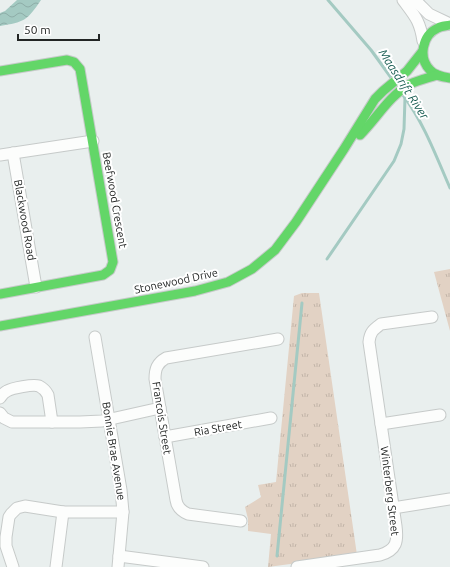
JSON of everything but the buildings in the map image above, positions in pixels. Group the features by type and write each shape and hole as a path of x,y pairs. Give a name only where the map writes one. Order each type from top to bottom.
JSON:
{"street":[{"path":"403,0 419,22 423,47 423,59 433,74 446,79"},
{"path":"415,0 429,14 450,24"},
{"name":"Stonewood Drive","path":"0,326 194,291 228,282 252,269 275,250 296,222 372,104 383,91 407,71 423,47 430,33 436,28 450,24"},
{"path":"0,71 63,60 71,60 74,62 80,69 81,73 93,141 0,156"},
{"name":"Stonewood Drive","path":"344,149 368,126 390,100 411,84 446,79"},
{"name":"Beefwood Crescent","path":"0,294 103,275 107,273 112,266 113,257 93,141"},
{"name":"Blackwood Road","path":"13,153 36,287"},
{"name":"Winterberg Street","path":"297,567 380,555 389,552 396,545 398,536 369,342 370,334 381,324 432,317"},
{"name":"Bonnie Brae Avenue","path":"95,336 121,490 123,512 119,561"},
{"name":"Francois Street","path":"241,521 191,515 181,510 176,500 155,379 155,371 161,361 166,358 278,338"},
{"path":"0,398 10,389 33,385 40,386 48,395 52,422"},
{"path":"0,412 4,418 12,422 80,422 102,421 160,408"},
{"path":"381,424 440,415"},
{"name":"Ria Street","path":"165,437 271,418"},
{"path":"393,508 450,499"},
{"path":"13,567 6,543 8,520 17,508 25,506 63,512 123,512"},
{"path":"56,567 63,512"},
{"path":"119,561 203,567"}],"green space":[{"path":"450,269 450,331 434,272"},
{"path":"302,293 319,293 357,555 268,567 271,534 248,531 248,519 245,507 261,497 258,485 276,482 294,296"}],"water":[{"path":"17,0 41,0 32,12 20,22 0,26 0,13 5,11"}],"waterway":[{"name":"Maasdrift River","path":"328,0 371,50 392,79"},
{"name":"Maasdrift River","path":"403,95 423,128 450,188"},
{"path":"327,259 394,161 401,144 404,129 405,98"},
{"path":"277,556 302,303"}],"traffic: fast":[{"path":"450,25 441,27 433,31 428,36 425,41 423,53 426,65 434,74 450,78"},
{"path":"0,326 195,291 228,282 252,269 275,250 296,222 375,99 407,71 422,52"},
{"path":"0,71 67,60 74,62 80,69 113,262 110,270 103,275 0,294"},
{"path":"360,135 389,101 403,89 410,84 437,75"}]}
